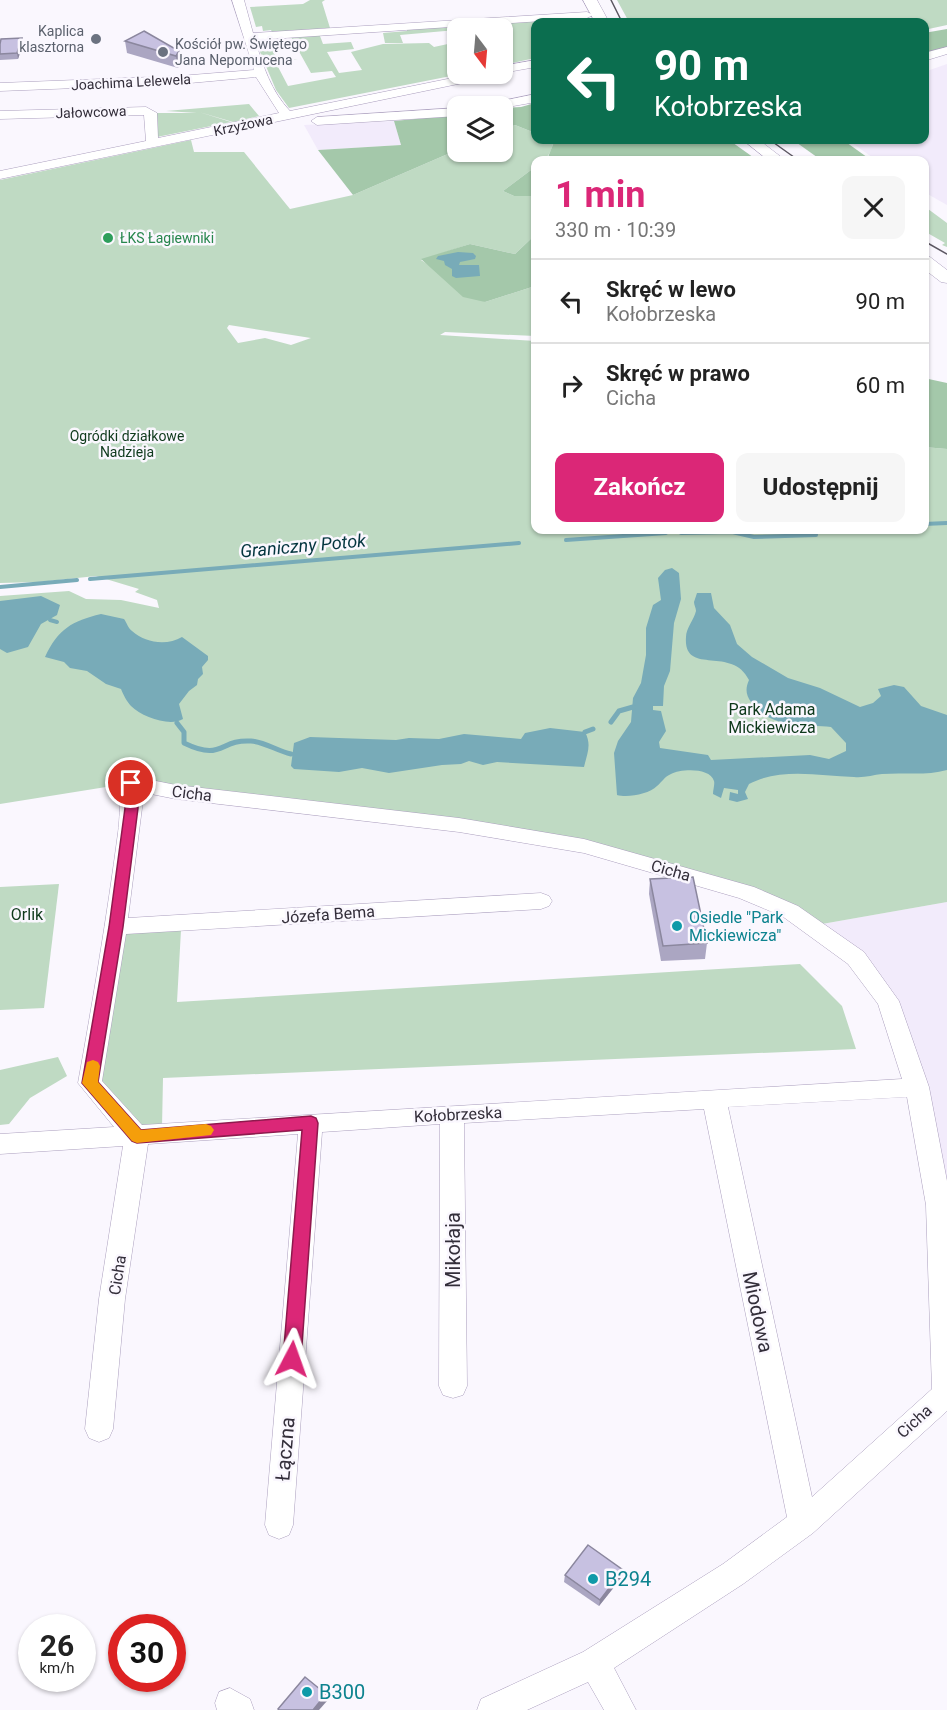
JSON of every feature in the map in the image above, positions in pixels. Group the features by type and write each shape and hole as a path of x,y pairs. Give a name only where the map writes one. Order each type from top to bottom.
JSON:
{"main road":[{"path":"590,0 600,18"},
{"path":"755,144 772,156"},
{"path":"929,262 947,270"},
{"path":"929,264 947,278"}],"street":[{"path":"238,0 248,37 271,93 293,119"},
{"path":"541,18 587,15"},
{"path":"248,37 531,19"},
{"path":"929,55 947,50"},
{"path":"513,68 531,64"},
{"name":"Joachima Lelewela","path":"0,87 168,80 262,73"},
{"name":"Krzyżowa","path":"0,175 152,144 293,119 447,83"},
{"path":"513,103 531,99"},
{"name":"Jałowcowa","path":"0,115 146,111 151,113 152,144"},
{"name":"Krzyżowa","path":"293,119 447,112"},
{"name":"Cicha","path":"99,1429 112,1299 137,1136 90,1083 116,927 132,808 131,783 176,792 459,825 584,846 746,892 790,910 835,940 856,958 888,1001 916,1088 939,1205 946,1394 803,1523 734,1574 594,1663 492,1710"},
{"name":"Józefa Bema","path":"116,927 541,901"},
{"name":"Kołobrzeska","path":"0,1144 452,1114 916,1088"},
{"name":"Miodowa","path":"714,1100 803,1523"},
{"name":"Mikołaja","path":"452,1114 453,1386"},
{"name":"Łączna","path":"279,1525 311,1123"},
{"path":"594,1663 621,1710"}],"shaded area":[{"path":"947,64 947,205 929,195 929,156 870,156 854,144 929,144 929,70"},
{"path":"394,121 401,145 318,150 304,125"},
{"path":"947,902 947,1189 896,1001 822,924"}],"green space":[{"path":"310,0 325,0 322,2 330,28 263,31 262,26 256,27 250,7 303,4"},
{"path":"617,0 947,0 947,25 929,29 929,18 627,18"},
{"path":"531,21 531,59 513,63 513,23"},
{"path":"447,26 447,31 400,35 403,43 385,43 383,33 407,31 407,28"},
{"path":"947,29 947,47 929,52 929,32"},
{"path":"347,33 320,36 323,44 351,42 354,49 327,52 339,73 362,70 351,52 383,44 429,43 434,47 447,44 447,77 289,108 276,90 255,40 266,38 278,61 298,59 276,63 288,86 336,77 332,71 311,73 291,37"},
{"path":"249,104 259,116 233,122 199,112 231,122 152,138 151,113 197,113 166,111"},
{"path":"531,104 531,131 513,126 513,107"},
{"path":"447,116 447,154 353,195 318,150 401,145 394,121"},
{"path":"515,125 531,131 531,144 553,144 547,156 531,156 531,170 503,191 514,196 531,196 531,239 515,254 470,244 421,260 485,302 531,287 531,336 445,332 440,335 531,341 531,534 929,534 929,447 947,449 947,902 822,924 584,846 131,783 0,804 0,596 69,591 86,599 121,600 159,608 157,600 135,592 139,589 96,576 39,582 0,583 0,180 191,140 194,152 244,152 290,209 353,195 447,154 447,162 513,162 513,126","holes":["229,325 311,338 291,345 265,338 238,343 227,328"]},
{"path":"553,144 735,144 751,156 548,156"},
{"path":"799,144 849,144 865,156 815,156"},
{"path":"531,170 531,196 514,196 503,191"},
{"path":"929,210 947,223 947,247 942,245 945,243 929,234"},
{"path":"531,239 531,287 485,302 463,297 421,259 470,244 515,254"},
{"path":"929,379 947,383 947,449 929,447"},
{"name":"Orlik","path":"59,884 44,1008 0,1010 0,887"},
{"path":"181,930 177,1002 800,964 842,1006 856,1049 163,1078 162,1127 120,1130 100,1081 123,933"},
{"path":"58,1057 67,1076 30,1098 9,1124 0,1125 0,1070"}],"water":[{"path":"458,252 473,253 476,256 475,259 460,262 459,265 479,265 480,276 456,278 452,276 452,269 445,265 444,261 436,259 438,256"},
{"path":"672,568 679,573 681,599 674,623 670,671 664,686 663,706 653,706 653,710 661,711 666,731 659,742 660,748 708,755 711,760 810,755 829,759 846,751 846,743 831,727 788,724 759,711 748,697 749,680 732,664 692,656 687,649 686,637 696,611 694,602 697,593 711,593 714,608 730,625 737,644 752,657 788,678 820,688 860,707 873,703 881,696 878,689 894,685 904,687 921,706 947,715 947,770 861,777 787,774 749,784 745,792 748,799 737,802 729,800 730,792 738,794 738,790 724,788 721,798 713,794 714,782 711,776 701,771 688,770 669,775 653,789 644,793 617,795 614,753 618,741 631,722 633,698 641,683 646,655 646,628 653,605 661,600 658,578 665,570"},
{"path":"41,596 60,605 57,615 41,624 28,647 7,653 0,649 0,601"},
{"path":"101,614 124,619 132,631 150,641 170,642 182,637 208,656 197,685 179,704 183,719 171,722 149,717 131,706 121,689 106,684 87,671 70,668 64,662 45,657 55,639 67,628 74,623"},
{"path":"550,728 585,732 589,745 584,767 497,762 483,765 469,761 389,773 362,768 339,772 294,769 291,766 294,743 310,737 396,740 439,739 464,734 521,739 525,733"}],"building":[{"path":"144,31 179,51 176,56 125,41"},
{"path":"22,38 17,53 0,54 1,39"},
{"name":"Osiedle \"Park Mickiewicza\"","path":"693,877 707,943 663,946 650,879"},
{"name":"B294","path":"588,1545 623,1570 600,1600 565,1575"},
{"name":"B300","path":"305,1677 326,1694 313,1710 279,1710 278,1709"}],"waterway":[{"name":"Graniczny Potok","path":"929,524 947,523"},
{"name":"Graniczny Potok","path":"566,540 652,534"},
{"name":"Graniczny Potok","path":"741,534 754,537 816,534"},
{"name":"Graniczny Potok","path":"90,579 519,543"},
{"name":"Graniczny Potok","path":"0,587 77,580"},
{"path":"50,620 57,622"},
{"path":"611,722 619,711 633,707"},
{"path":"177,723 184,732 184,743 197,748 214,750 241,741 251,741 291,754"},
{"path":"585,732 593,729"}],"tram line":[{"path":"611,0 620,18"},
{"path":"776,144 792,156"},
{"path":"929,244 947,254"}],"slow traffic":[{"path":"93,1066 90,1083 137,1136 206,1130"}],"place":[{"name":"Kaplica klasztorna","path":"96,39"},
{"name":"Kościół pw. Świętego Jana Nepomucena","path":"163,52"},
{"name":"ŁKS Łagiewniki","path":"108,238"},
{"name":"Osiedle \"Park Mickiewicza\"","path":"677,926"},
{"name":"B294","path":"593,1579"},
{"name":"B300","path":"307,1692"}],"route":[{"path":"131,783 132,808 116,927 90,1083 137,1136 243,1126 311,1123 292,1359"}],"park label":[{"name":"Ogródki działkowe Nadzieja","path":"127,444"},
{"name":"Park Adama Mickiewicza","path":"772,718"}]}
